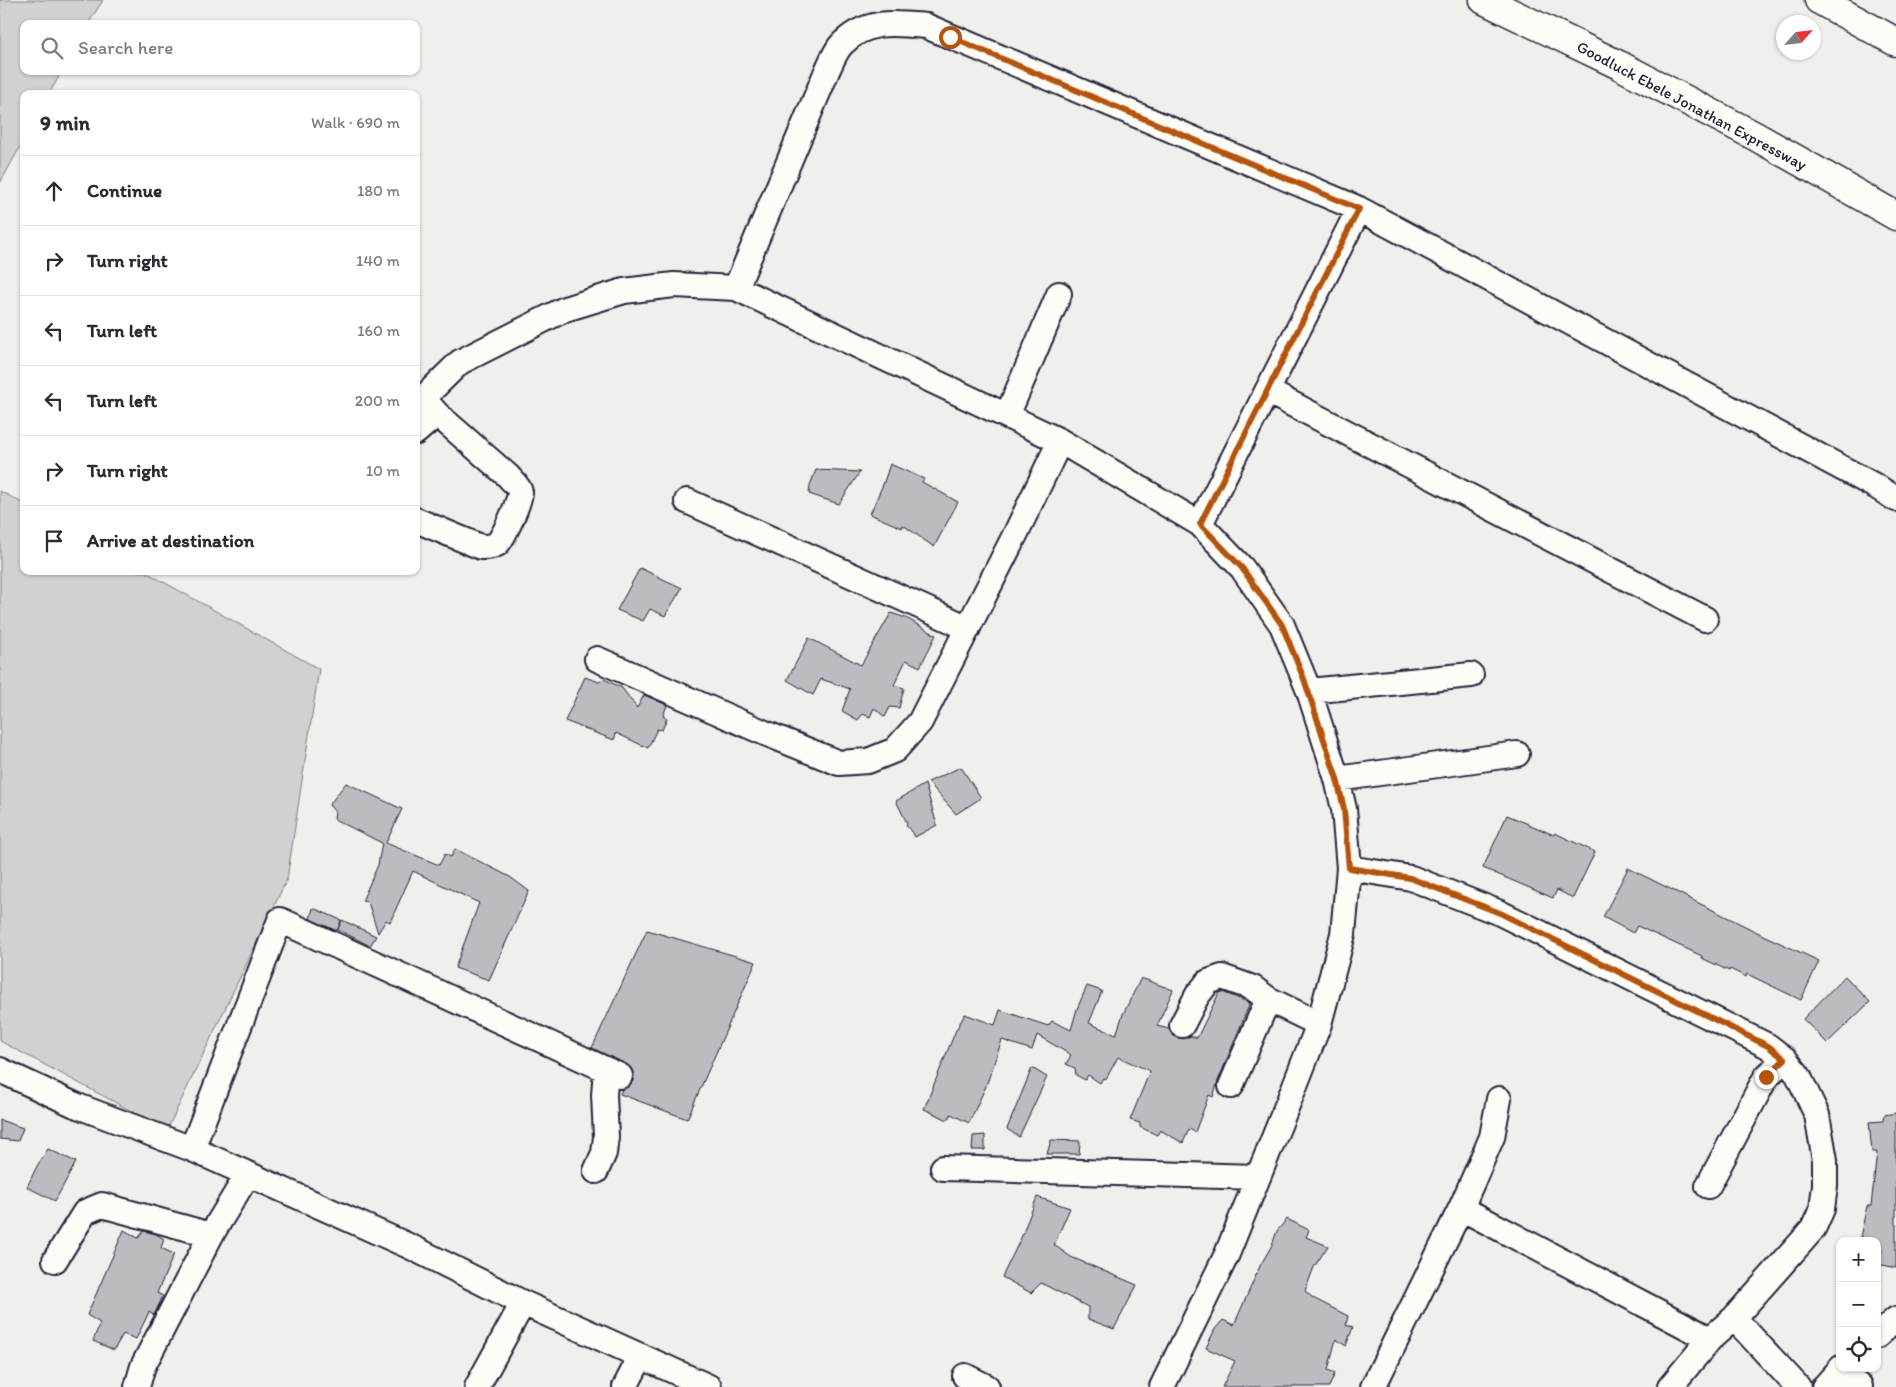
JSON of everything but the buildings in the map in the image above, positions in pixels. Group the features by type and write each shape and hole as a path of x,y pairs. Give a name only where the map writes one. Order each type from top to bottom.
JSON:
{"main road":[{"name":"Goodluck Ebele Jonathan Expressway","path":"1484,0 1636,74 1755,136 1896,216"},
{"path":"1819,0 1896,42"}],"street":[{"path":"736,288 827,71 841,44 862,29 888,22 926,26 1359,209 1877,486 1896,498"},
{"path":"1200,524 1359,209"},
{"path":"420,420 425,406 460,362 565,309 624,291 674,285 736,288 1060,441 1200,524 1242,568 1282,625 1309,691 1337,779 1344,809 1349,868 1343,934 1319,1024 1258,1178 1227,1254 1162,1387"},
{"path":"1007,416 1059,294"},
{"path":"1267,392 1705,619"},
{"path":"420,522 481,547 489,547 496,544 502,537 520,496 518,487 508,476 425,406"},
{"path":"597,658 765,733 838,762 868,761 895,750 920,722 1060,441"},
{"path":"687,501 968,628"},
{"path":"1309,691 1471,675"},
{"path":"1337,779 1517,754"},
{"path":"1349,868 1410,878 1500,913 1768,1046 1785,1059 1798,1075 1817,1115 1825,1160 1825,1186 1822,1209 1813,1229 1734,1318 1710,1340 1670,1387"},
{"path":"192,1149 280,920 613,1073 604,1095 606,1137 604,1153 596,1171"},
{"path":"1182,1025 1197,996 1208,982 1222,977 1252,988 1268,999 1319,1024"},
{"path":"1232,1086 1268,999"},
{"path":"1708,1186 1766,1077 1785,1059"},
{"path":"0,1070 76,1105 192,1149 412,1247 523,1303 709,1387"},
{"path":"1373,1387 1461,1208 1492,1137 1499,1099"},
{"path":"944,1168 1258,1178"},
{"path":"137,1387 143,1366 211,1235 248,1174"},
{"path":"55,1260 85,1212 102,1204 211,1235"},
{"path":"1461,1208 1710,1340"},
{"path":"477,1387 523,1303"},
{"path":"1734,1318 1798,1387"},
{"path":"1881,1332 1896,1319"},
{"path":"625,1387 641,1356"},
{"path":"1835,1375 1860,1387"},
{"path":"965,1376 987,1387"}],"shaded area":[{"path":"0,0 103,0 90,20 20,20 20,75 60,75 51,90 20,90 20,147 0,183"},
{"path":"0,491 20,502 20,575 151,575 319,669 287,879 167,1130 0,1041"}],"route":[{"path":"950,37 1359,209 1200,524 1242,568 1282,625 1304,679 1337,779 1344,809 1349,868 1410,878 1500,913 1768,1046 1785,1059 1766,1077"}]}
